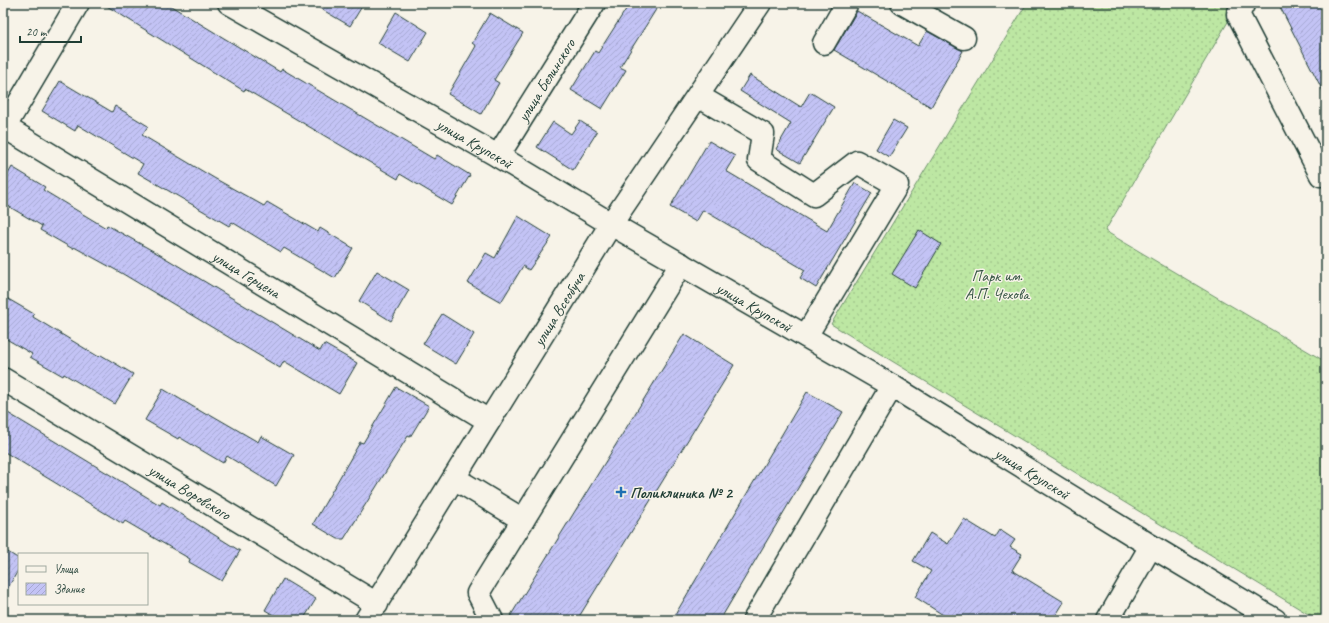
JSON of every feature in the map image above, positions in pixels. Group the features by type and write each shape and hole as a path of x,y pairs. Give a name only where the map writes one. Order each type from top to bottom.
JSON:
{"street":[{"path":"4,128 78,3"},
{"name":"улица Крупской","path":"229,3 498,156 611,224 892,386 1151,546 1275,620"},
{"name":"улица Белинского","path":"498,156 594,3"},
{"name":"улица Всеобуча","path":"371,612 611,224 760,3"},
{"path":"824,43 847,3"},
{"path":"902,3 964,38"},
{"path":"1244,3 1238,14 1321,175"},
{"path":"698,96 763,134 759,160 814,195 857,162 897,185 806,336"},
{"name":"улица Герцена","path":"4,128 489,421"},
{"path":"492,620 478,593 681,264"},
{"name":"улица Воровского","path":"3,379 371,612"},
{"path":"754,620 892,386"},
{"path":"454,478 523,520"},
{"path":"1108,620 1151,546"}],"green space":[{"name":"Парк им. А.П. Чехова","path":"1027,3 1239,3 1105,231 1326,362 1326,620 1318,620 831,324"}],"building":[{"path":"102,3 166,3 280,72 282,69 434,159 437,155 470,175 452,205 400,174 398,179 245,89 244,91"},
{"path":"311,3 364,3 350,26"},
{"path":"630,3 660,3 620,67 626,70 602,109 571,90 595,51 598,53"},
{"path":"1278,3 1326,3 1326,97"},
{"path":"857,11 918,46 927,31 963,51 931,107 834,50"},
{"path":"396,12 428,32 410,62 378,43"},
{"path":"490,13 523,33 494,80 499,83 481,114 448,94 476,46 472,43"},
{"path":"750,75 801,107 810,92 834,107 800,163 776,149 791,123 740,91"},
{"path":"60,81 112,112 115,106 148,126 142,135 214,178 264,206 267,202 318,232 320,228 353,248 335,278 284,248 281,252 232,222 229,226 138,173 143,164 78,125 75,131 42,111"},
{"path":"893,120 907,128 889,157 876,149"},
{"path":"580,121 597,132 573,170 537,147 553,122 571,134"},
{"path":"709,141 735,156 726,171 827,231 855,183 872,193 816,288 800,278 805,270 703,210 696,222 670,207"},
{"path":"12,167 45,187 43,190 106,228 107,225 162,256 320,351 324,344 357,363 339,394 284,361 280,368 123,274 74,247 73,249 40,230 42,226 3,203 3,183"},
{"path":"518,216 552,237 529,270 523,266 501,302 468,283 486,253 495,258"},
{"path":"919,230 941,244 915,288 892,274"},
{"path":"377,271 409,290 391,321 359,301"},
{"path":"3,296 34,314 33,317 99,357 101,355 133,374 115,404 64,374 63,376 30,357 32,354 3,337"},
{"path":"442,314 474,334 456,364 423,344"},
{"name":"Поликлиника № 2","path":"684,334 734,365 577,620 508,620"},
{"path":"396,387 429,406 410,437 408,436 344,539 338,539 313,524 360,442 363,443"},
{"path":"163,389 207,415 208,413 258,442 261,436 294,455 276,486 227,456 223,463 179,437 178,439 145,420"},
{"path":"807,392 843,412 720,620 672,620"},
{"path":"8,413 160,505 162,502 240,551 222,581 189,562 190,559 125,521 123,524 3,451 3,422"},
{"path":"964,519 995,538 1000,530 1015,540 1010,547 1022,554 1012,570 1064,602 1053,620 951,620 915,597 931,571 913,561 930,533 948,544"},
{"path":"3,549 18,558 18,571 3,596"},
{"path":"283,579 316,599 303,620 282,620 265,610"}],"place":[{"name":"Поликлиника № 2","path":"621,492"}]}
